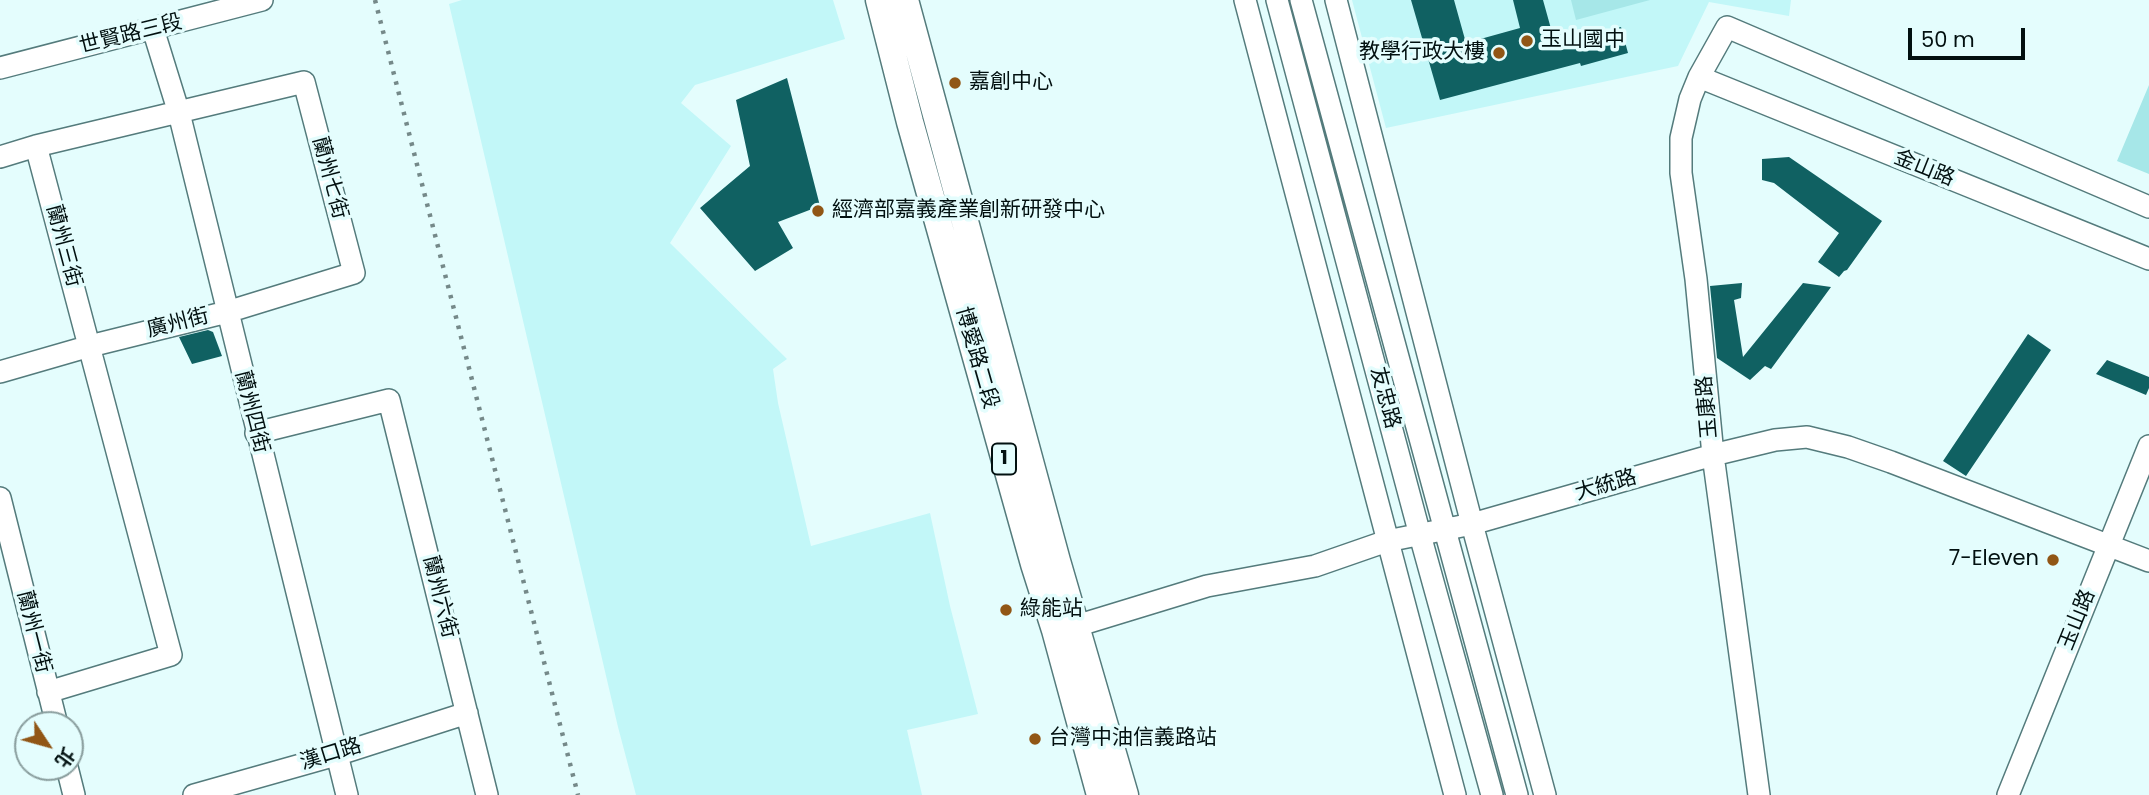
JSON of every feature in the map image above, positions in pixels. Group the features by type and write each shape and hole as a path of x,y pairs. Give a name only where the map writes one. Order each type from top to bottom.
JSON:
{"main road":[{"name":"博愛路二段","path":"879,0 910,122 1030,551 1066,628 1125,795"},
{"name":"博愛路二段","path":"905,0 1066,628 1100,795"}],"street":[{"name":"世賢路三段","path":"0,68 262,0"},
{"name":"友忠路","path":"1245,0 1455,795"},
{"name":"友忠路","path":"1277,0 1492,795"},
{"name":"友忠路","path":"1301,0 1517,795"},
{"path":"1336,0 1545,795"},
{"name":"玉康路","path":"1759,795 1713,455 1696,279 1681,173 1681,138 1690,99 1727,27 2149,207"},
{"name":"蘭州四街","path":"153,29 179,113 347,795"},
{"name":"金山路","path":"1699,77 2149,258"},
{"name":"蘭州七街","path":"179,113 304,82 355,273"},
{"path":"0,157 179,113"},
{"name":"蘭州三街","path":"36,146 171,655 48,692"},
{"name":"廣州街","path":"0,372 90,346 227,312 355,273"},
{"name":"蘭州六街","path":"257,433 389,400 487,795"},
{"name":"大統路","path":"1066,628 1207,586 1315,566 1387,541 1472,524 1713,455 1775,440 1808,437 1848,447 2149,561"},
{"name":"玉山路","path":"2008,795 2149,446"},
{"name":"蘭州一街","path":"0,498 53,711"},
{"name":"漢口路","path":"194,795 336,755 467,713"}],"shaded area":[{"path":"462,0 833,0 845,39 695,85 681,103 731,146 670,243 787,359 773,369 778,403 811,546 930,513 950,606 978,714 907,730 922,795 636,795 449,4"},
{"name":"玉山國中","path":"1352,0 1791,0 1789,16 1709,2 1678,66 1386,128"},
{"path":"1571,0 1650,0 1576,20"},
{"path":"2149,85 2149,174 2117,161"}],"building":[{"name":"教學行政大樓","path":"1411,0 1454,0 1466,43 1520,28 1513,0 1543,0 1553,36 1563,33 1566,41 1621,27 1628,53 1440,100"},
{"path":"787,78 820,206 778,222 793,248 755,271 700,208 750,166 736,100"},
{"path":"1789,157 1882,221 1839,277 1818,262 1839,233 1774,183 1762,180 1762,159"},
{"path":"1742,283 1741,298 1734,300 1743,357 1803,283 1831,287 1771,369 1765,366 1750,380 1717,358 1710,286"},
{"path":"208,330 213,332 222,356 192,364 179,337"},
{"path":"2028,334 2051,350 1966,476 1943,461"},
{"path":"2107,360 2149,377 2146,395 2096,374"}],"railway":[{"path":"375,0 578,795"}],"place":[{"name":"玉山國中","path":"1527,41"},
{"name":"教學行政大樓","path":"1499,53"},
{"name":"嘉創中心","path":"955,83"},
{"name":"經濟部嘉義產業創新研發中心","path":"818,211"},
{"name":"7-Eleven","path":"2053,560"},
{"name":"綠能站","path":"1006,610"},
{"name":"台灣中油信義路站","path":"1035,739"}]}
